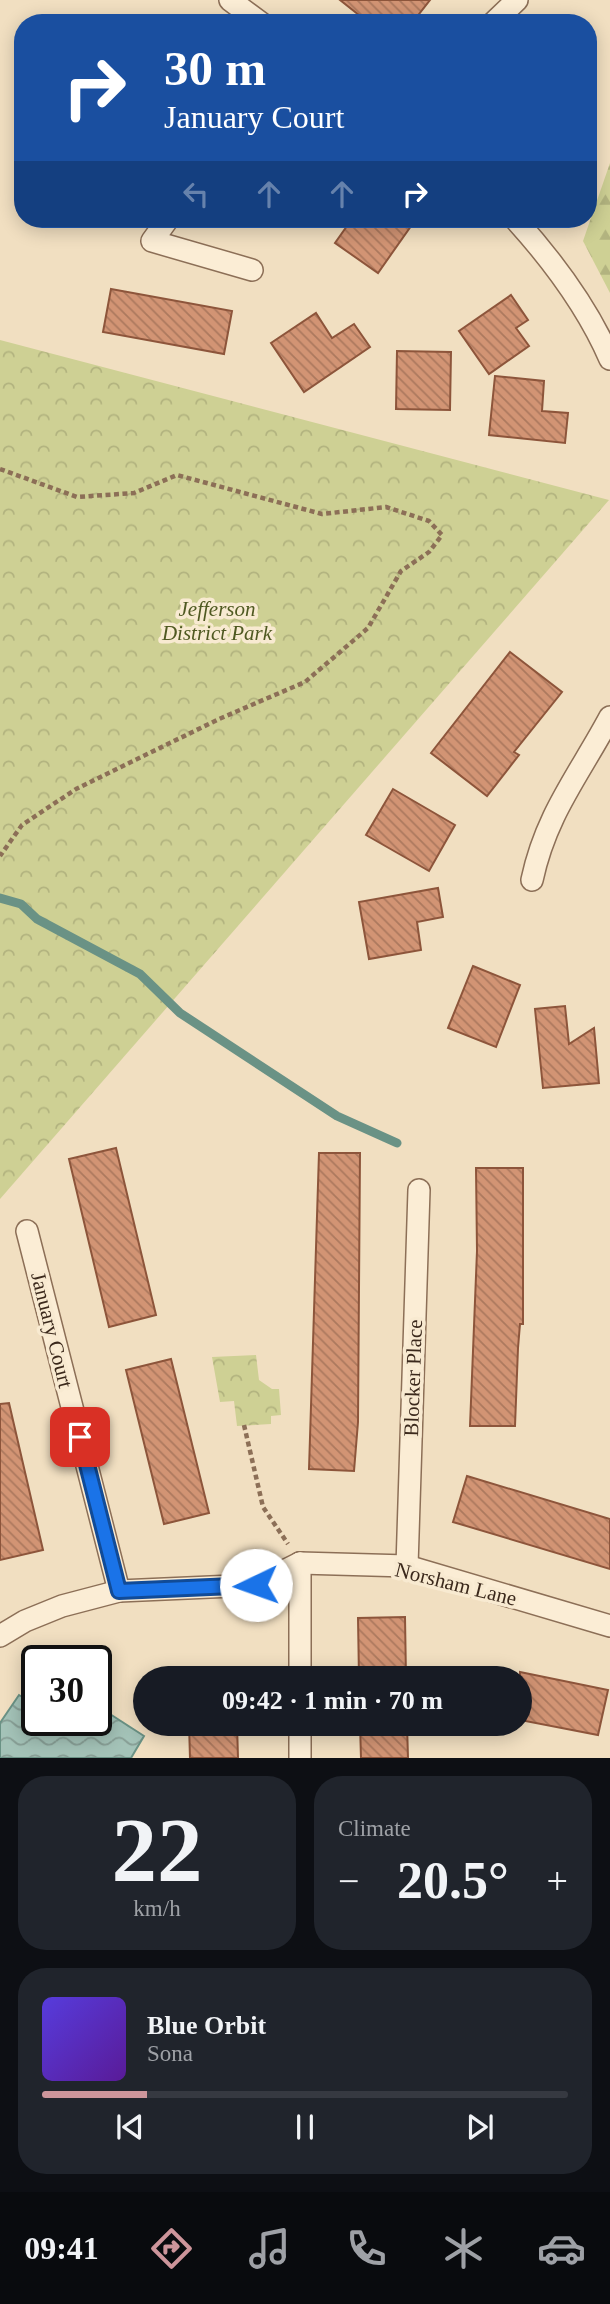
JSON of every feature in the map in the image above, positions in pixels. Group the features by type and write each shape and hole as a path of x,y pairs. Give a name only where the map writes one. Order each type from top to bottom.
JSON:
{"street":[{"path":"230,0 249,14"},
{"path":"502,14 517,0"},
{"path":"161,228 152,241 251,270"},
{"path":"523,228 552,260 582,304 610,359"},
{"path":"532,880 540,845 553,812 586,763 610,717"},
{"name":"Blocker Place","path":"407,1566 419,1189"},
{"name":"January Court","path":"27,1231 119,1591"},
{"path":"0,1636 25,1621 62,1606 119,1591 256,1585 300,1563 300,1666"},
{"name":"Norsham Lane","path":"300,1563 407,1566 610,1626"},
{"path":"300,1736 300,1758"}],"path":[{"path":"0,469 77,498 134,493 177,475 322,514 386,507 429,521 442,535 429,552 401,571 368,628 305,682 219,719 76,789 22,825 0,856"},
{"path":"244,1425 263,1507 300,1563"}],"green space":[{"path":"610,163 610,293 583,241 588,228 597,228 597,201"},
{"name":"Jefferson District Park","path":"0,340 609,500 0,1199"},
{"path":"256,1355 259,1380 272,1389 279,1389 281,1415 271,1416 271,1424 237,1426 234,1401 220,1402 212,1357"}],"water":[{"path":"19,1695 21,1736 112,1736 112,1715 133,1729 133,1736 144,1736 131,1758 0,1758 0,1723"}],"building":[{"path":"340,0 430,0 419,14 358,14"},
{"path":"346,228 410,228 378,273 335,243"},
{"path":"111,289 232,311 224,354 103,332"},
{"path":"511,295 528,320 516,328 529,346 489,374 459,331"},
{"path":"316,313 332,338 354,324 370,347 304,392 271,343"},
{"path":"397,351 451,352 450,410 396,409"},
{"path":"495,376 544,381 542,411 568,413 565,443 489,435"},
{"path":"510,652 562,692 514,752 519,755 487,796 431,753"},
{"path":"393,789 455,825 429,871 366,835"},
{"path":"438,888 443,917 417,922 421,950 369,959 359,902"},
{"path":"473,966 520,985 496,1047 448,1028"},
{"path":"565,1006 569,1044 594,1028 599,1083 543,1088 535,1009"},
{"path":"116,1148 156,1315 109,1327 69,1159"},
{"path":"319,1153 360,1153 358,1422 354,1471 309,1469"},
{"path":"476,1168 523,1168 523,1324 520,1324 518,1348 515,1426 470,1426 477,1251"},
{"path":"171,1359 209,1513 164,1524 126,1370"},
{"path":"9,1403 43,1550 0,1560 0,1404"},
{"path":"467,1476 610,1519 610,1569 453,1522"},
{"path":"405,1617 406,1666 359,1666 358,1618"},
{"path":"532,1674 608,1690 598,1735 532,1722"},
{"path":"189,1736 237,1736 238,1758 190,1758"},
{"path":"360,1736 407,1736 408,1758 361,1758"}],"waterway":[{"path":"0,898 21,904 37,919 140,974 180,1013 337,1116 397,1143"}],"route":[{"path":"80,1437 119,1591 256,1585"}]}
